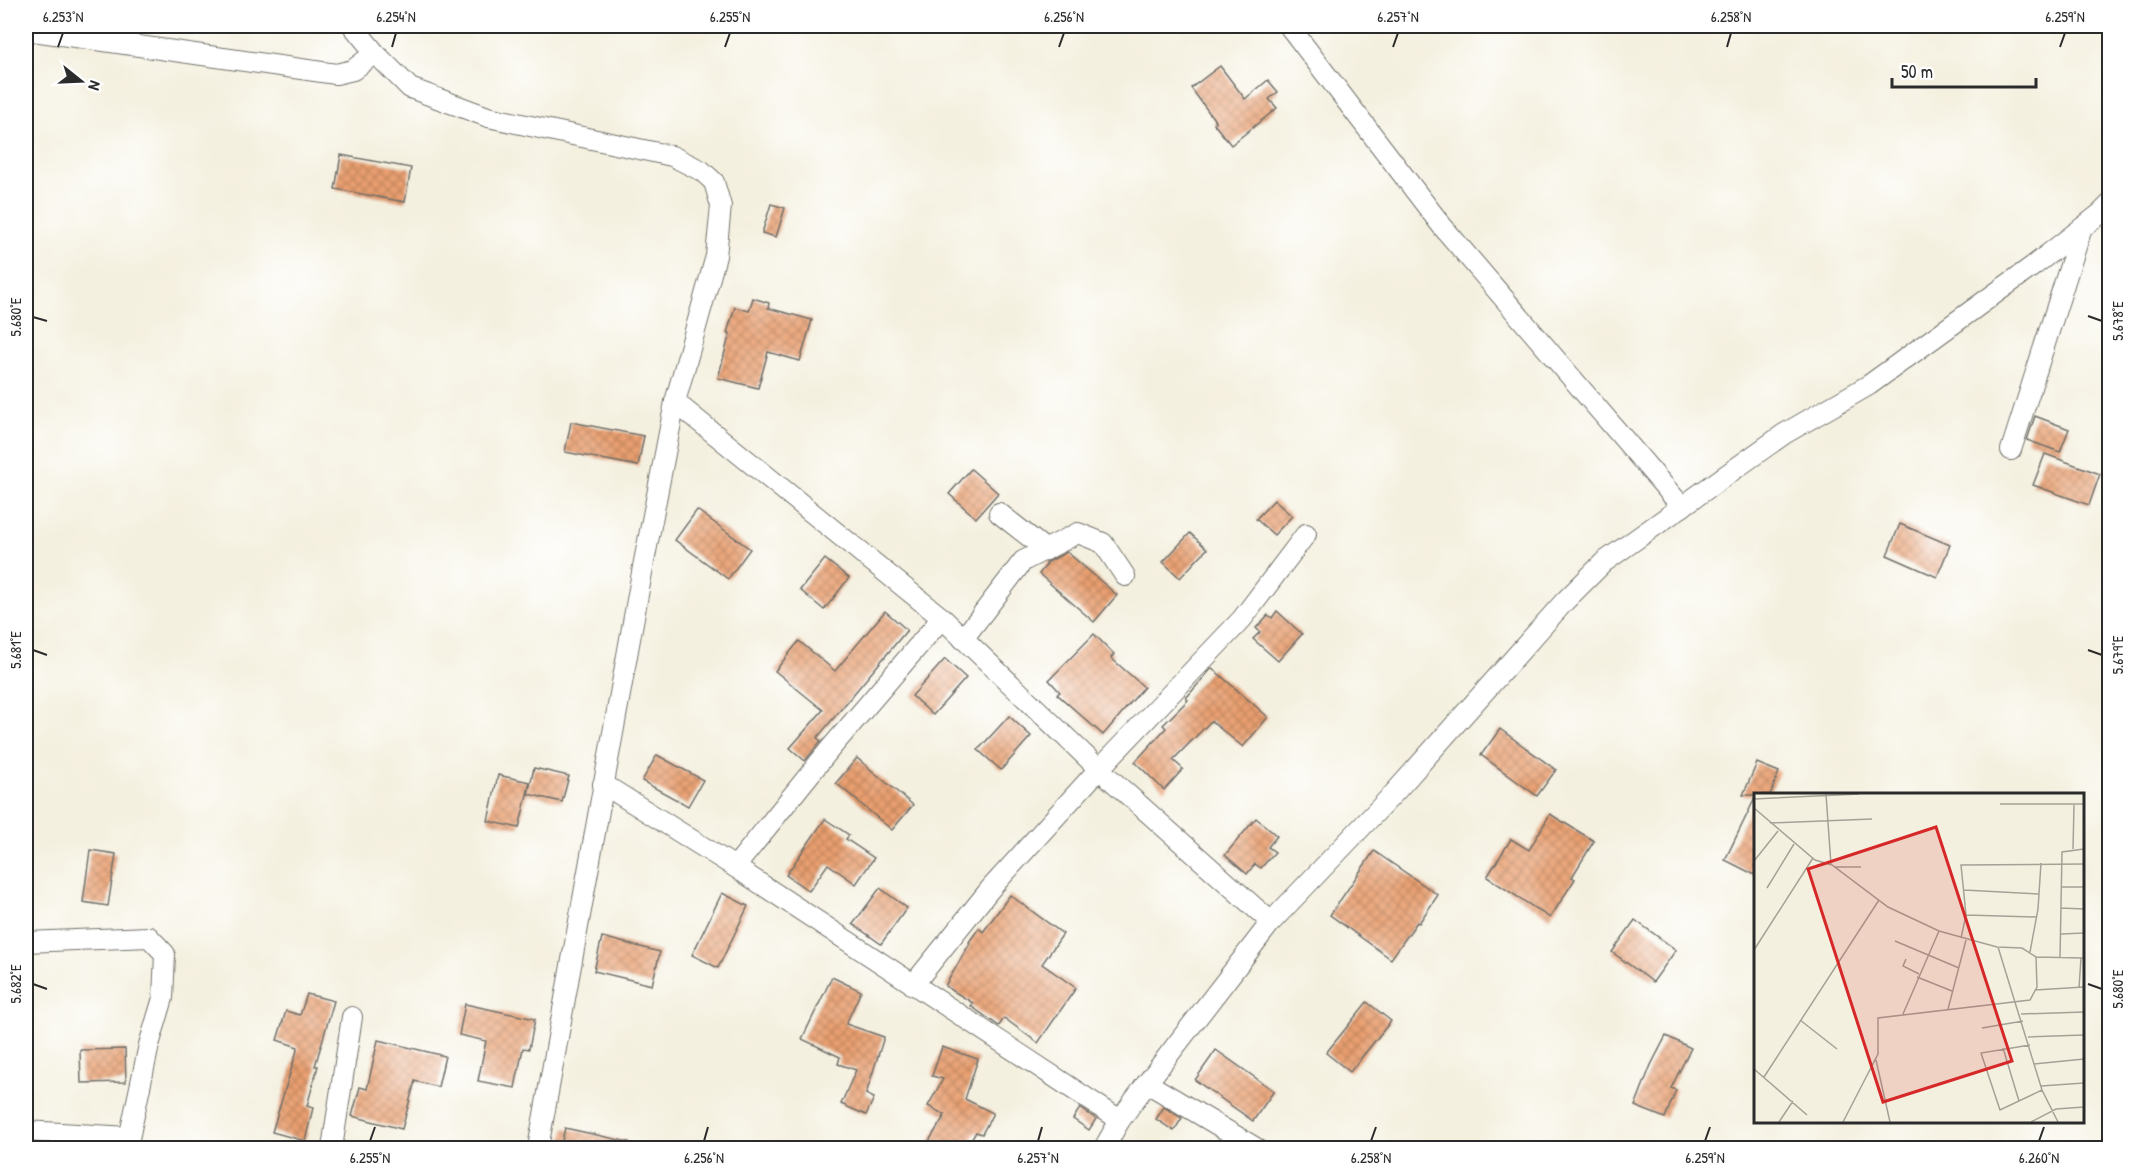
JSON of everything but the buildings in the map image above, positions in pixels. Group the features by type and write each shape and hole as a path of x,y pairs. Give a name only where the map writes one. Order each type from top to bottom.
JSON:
{"street":[{"path":"353,26 375,53 410,88 488,117 672,156 702,171 714,182 721,206 716,256 675,402 603,784 538,1149"},
{"path":"1289,26 1442,226 1682,507"},
{"path":"26,30 336,74 353,70 375,53"},
{"path":"1104,1149 1120,1120 1147,1083 1271,922 1396,791 1604,562 1784,434 1869,385 2033,266 2108,207"},
{"path":"2010,450 2082,228"},
{"path":"675,402 942,618 1099,769 1271,922"},
{"path":"999,513 1046,549"},
{"path":"963,639 1023,561 1078,533 1103,543 1125,576"},
{"path":"913,985 991,888 1099,769 1242,619 1306,534"},
{"path":"735,867 830,749 942,618"},
{"path":"603,784 735,867 1120,1120"},
{"path":"26,942 149,937 165,954 163,998 149,1045 128,1143 26,1131"},
{"path":"332,1149 352,1017"},
{"path":"1147,1083 1256,1149"}]}
